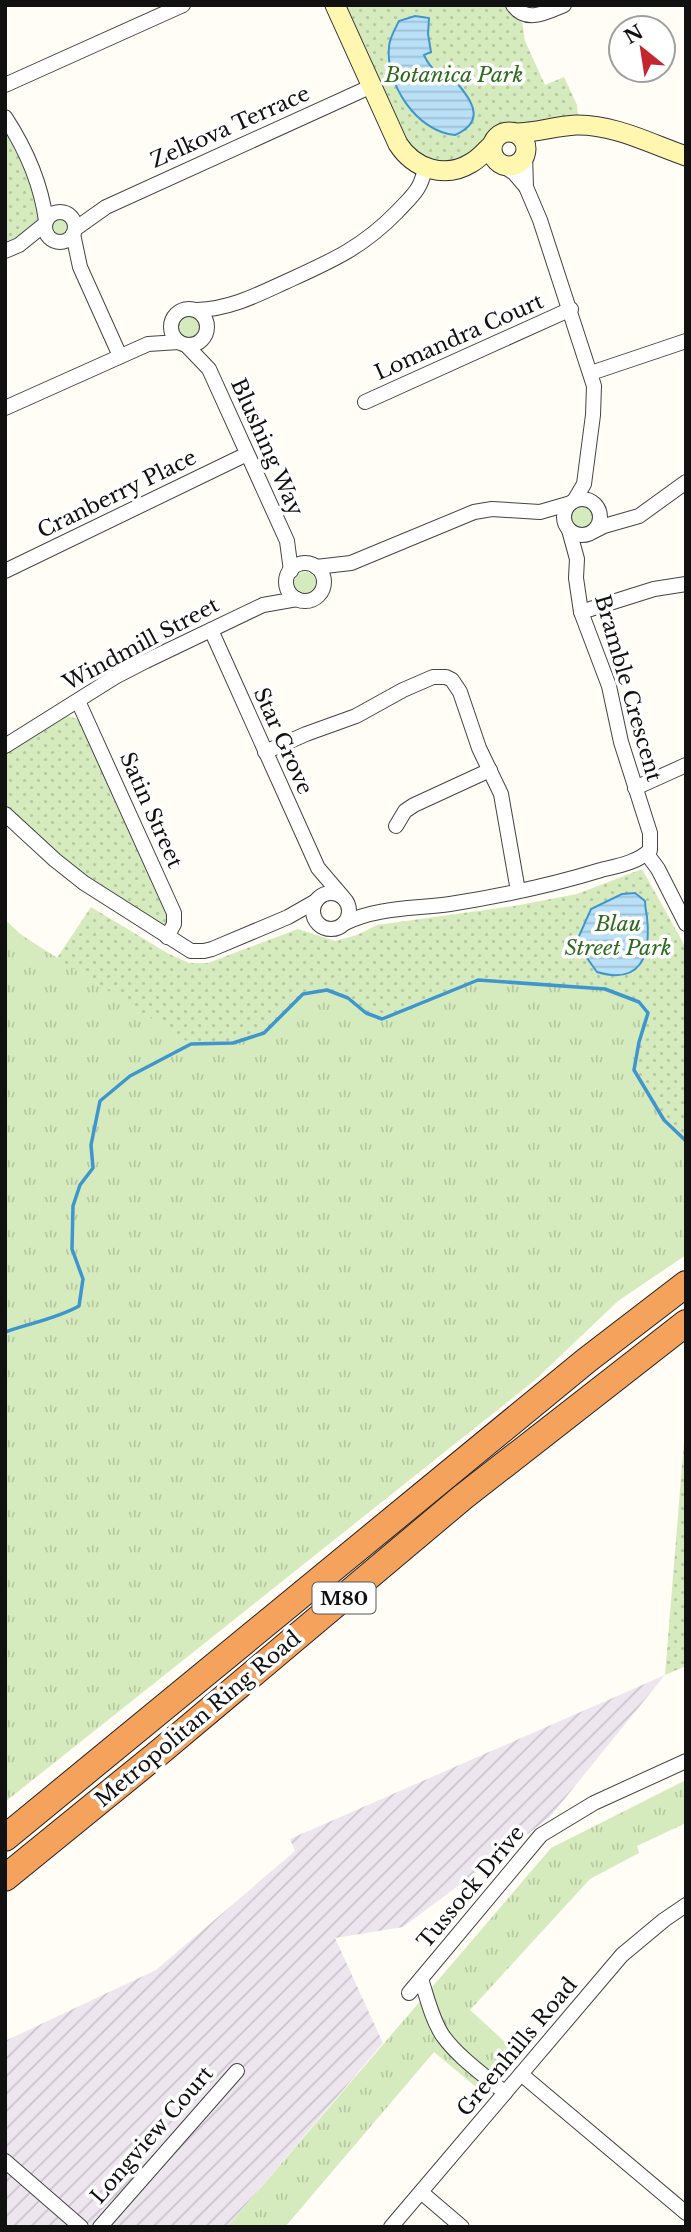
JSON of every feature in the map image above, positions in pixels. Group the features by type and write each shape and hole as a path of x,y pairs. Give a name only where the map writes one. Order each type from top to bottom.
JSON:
{"highway":[{"name":"Metropolitan Ring Road","path":"5,1838 587,1360 686,1284"},
{"name":"Metropolitan Ring Road","path":"5,1878 161,1751 463,1497 686,1323"}],"street":[{"path":"5,85 183,5"},
{"path":"335,5 408,158 425,168 442,172 497,157"},
{"path":"513,5 518,12 530,16 564,5"},
{"name":"Zelkova Terrace","path":"74,232 106,207 372,86"},
{"path":"5,117 18,138 42,191 46,234 80,267"},
{"path":"497,157 508,166 519,163 522,146 545,131 574,125 602,127 686,156"},
{"path":"526,187 497,157 497,136 501,133 506,131 522,146 526,187 540,220 591,373 595,399 584,484 565,512 568,528"},
{"path":"182,343 172,333 174,316 185,309 232,306 354,249 381,228 418,191 425,168"},
{"path":"42,191 73,220 80,267 120,356"},
{"name":"Zelkova Terrace","path":"64,213 106,207"},
{"path":"5,251 19,245 53,214 64,213"},
{"path":"19,245 67,241 74,232"},
{"path":"148,344 196,344 232,306"},
{"name":"Lomandra Court","path":"365,402 571,309"},
{"path":"197,310 205,317 207,330"},
{"path":"5,408 148,344 172,322"},
{"name":"Blushing Way","path":"207,330 209,369 247,454 287,541 300,557 314,566"},
{"path":"591,373 686,341"},
{"name":"Blushing Way","path":"182,343 209,369"},
{"name":"Cranberry Place","path":"5,572 247,454"},
{"path":"540,512 579,535 592,533 647,511 686,482"},
{"path":"584,484 597,507 600,521 592,533"},
{"path":"351,563 314,566 301,564 290,573 289,592 297,599 314,599 324,586 351,563 474,512 492,509 540,512 585,499 625,520"},
{"name":"Bramble Crescent","path":"568,528 577,559 581,612 609,686 621,742 652,839 647,854"},
{"name":"Bramble Crescent","path":"577,559 592,533"},
{"name":"Blushing Way","path":"287,541 290,573"},
{"path":"314,566 323,575 324,586"},
{"name":"Windmill Street","path":"263,605 290,573"},
{"path":"581,612 654,589 686,584"},
{"name":"Windmill Street","path":"5,746 126,672 263,605 297,599"},
{"name":"Star Grove","path":"211,630 318,868 343,897"},
{"path":"265,752 356,716 403,690 439,676 452,680 474,737 501,794 518,891"},
{"name":"Satin Street","path":"78,701 174,913 174,924 167,937"},
{"path":"635,788 686,765"},
{"path":"396,826 405,811 414,805 490,770"},
{"path":"5,814 69,871 191,951 204,951 288,917 327,893 362,905 388,910"},
{"path":"317,900 313,912 317,922 322,927 334,929 358,916 518,891 598,872 647,854 658,869 686,924"},
{"name":"Star Grove","path":"317,900 320,889 318,868"},
{"path":"343,897 350,908 345,923"},
{"path":"288,917 317,922"},
{"name":"Tussock Drive","path":"409,1993 541,1835 594,1803 686,1761"},
{"name":"Greenhills Road","path":"391,2227 622,1955 686,1905"},
{"path":"421,1979 436,2024 443,2035 455,2050 505,2093"},
{"name":"Longview Court","path":"100,2227 237,2071"},
{"path":"521,2074 686,2213"},
{"path":"5,2161 81,2227"},
{"path":"421,2192 462,2227"}],"shaded area":[{"path":"665,1675 549,1818 403,1927 335,1938 383,2043 227,2227 5,2227 5,2041 156,1970 295,1851 290,1839"}],"green space":[{"name":"Botanica Park","path":"346,5 507,5 511,13 522,21 525,41 545,85 564,77 577,105 578,117 498,130 488,141 455,163 425,160 402,137 404,133 396,114 392,112 367,59 369,55"},
{"path":"5,129 29,172 40,209 39,218 33,228 5,244"},
{"path":"59,218 65,221 68,227 65,233 59,236 53,233 50,227 53,221"},
{"path":"189,315 197,319 201,327 197,335 189,339 181,335 177,327 181,319"},
{"path":"582,504 590,508 594,516 590,524 582,528 574,524 570,516 574,508"},
{"path":"305,572 313,575 316,583 313,591 305,594 297,591 294,583 297,575"},
{"path":"68,716 80,720 170,917 167,925 160,924 71,865 5,804 5,754"},
{"name":"Blau Street Park","path":"642,869 686,948 686,1139 664,1120 634,1070 648,1013 639,1002 605,989 478,980 382,1019 366,1013 348,998 327,990 303,994 264,1033 233,1043 191,1044 57,958 91,907 169,954 189,963 208,963 298,929 335,941 357,935 377,925 514,906 577,894"},
{"path":"5,920 23,936 192,1044 264,1033 303,994 327,990 348,998 366,1013 382,1019 478,980 605,989 639,1002 648,1013 639,1042 664,1120 686,1139 686,1255 618,1301 535,1380 5,1802"},
{"path":"686,1417 686,1666 665,1675"},
{"path":"686,1780 686,1823 637,1846 639,1853 590,1879 470,2010 516,2052 482,2092 434,2052 285,2227 227,2227 551,1848"}],"water":[{"path":"415,16 429,18 431,52 424,55 429,64 441,75 450,79 452,77 473,108 472,122 455,135 441,132 416,116 406,104 392,76 389,46 392,36 399,21"},
{"path":"635,893 645,901 648,931 645,955 633,971 612,975 597,972 582,951 579,936 591,909 622,894"}],"waterway":[{"path":"5,1332 52,1318 79,1306 83,1279 72,1249 73,1206 80,1185 93,1168 91,1145 100,1101 130,1076 191,1044 233,1043 264,1033 303,994 327,990 348,998 366,1013 382,1019 478,980 605,989 639,1002 648,1013 634,1070 664,1120 686,1141"}]}
